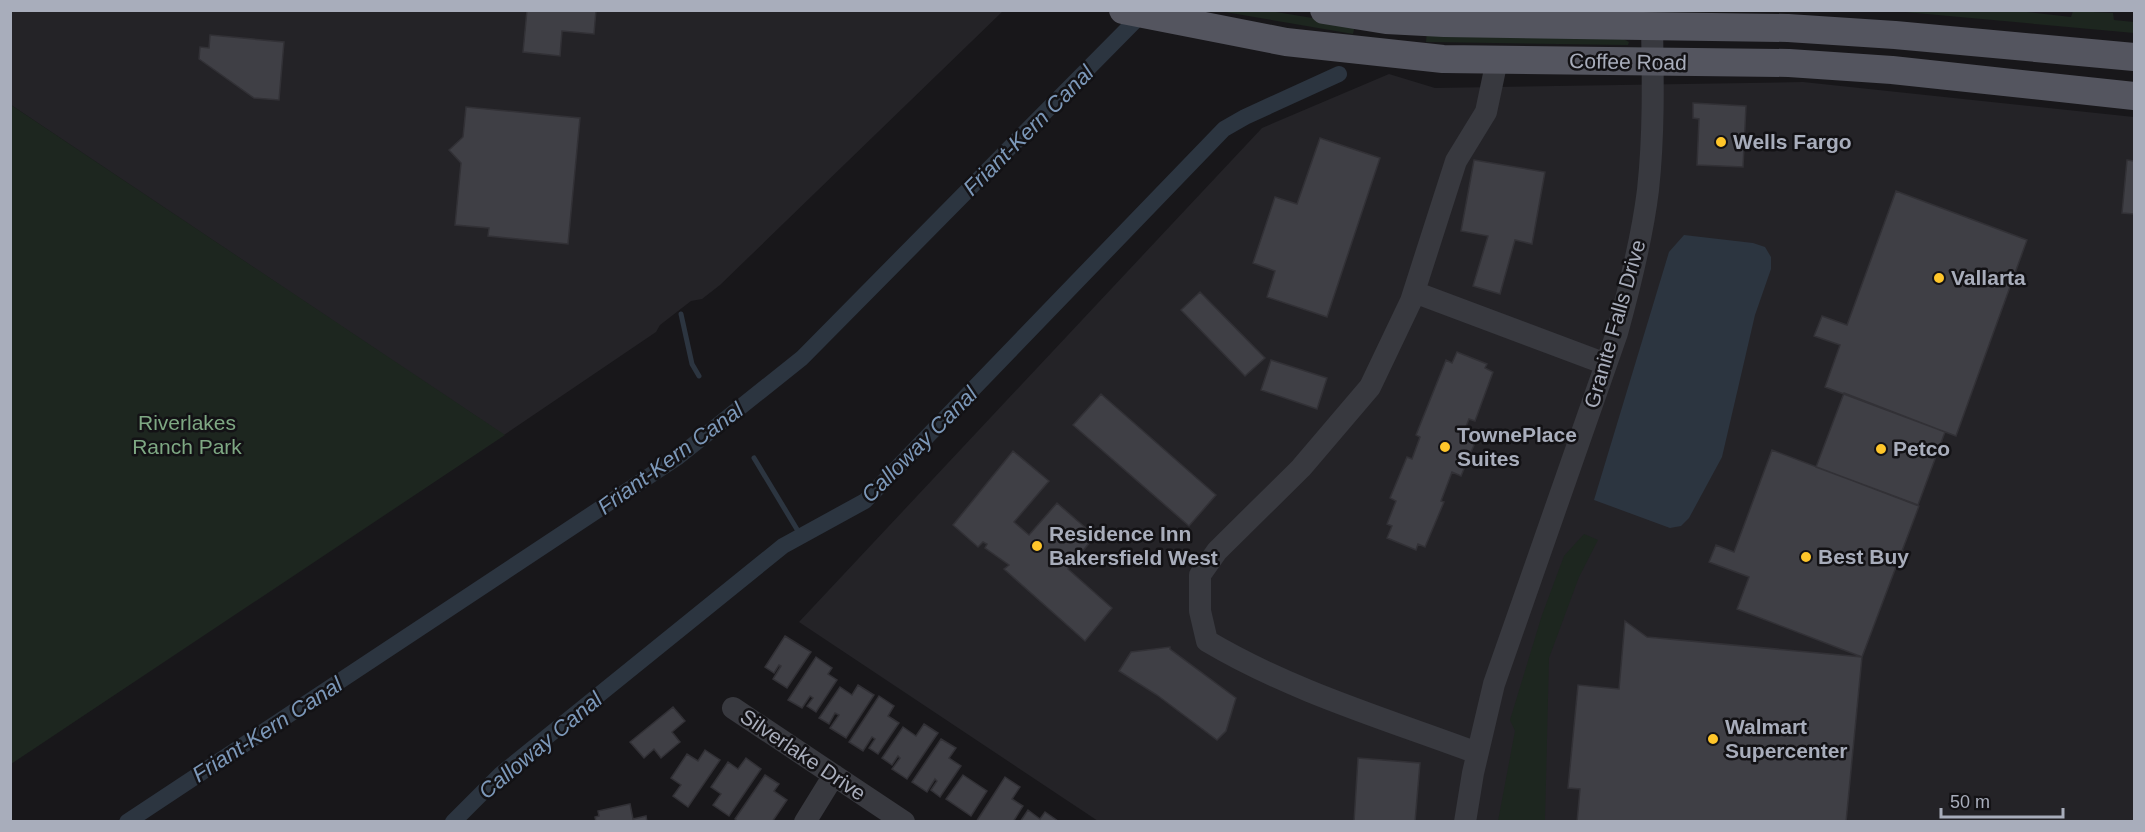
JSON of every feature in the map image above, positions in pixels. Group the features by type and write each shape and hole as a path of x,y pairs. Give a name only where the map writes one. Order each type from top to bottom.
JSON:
{"main road":[{"name":"Coffee Road","path":"1123,10 1286,42 1443,59 1789,63 1881,69 2134,96"},
{"name":"Coffee Road","path":"1324,10 1386,20 1409,21 1788,28 1895,35 2134,57"}],"street":[{"name":"Granite Falls Drive","path":"1465,822 1477,753 1494,684 1606,364 1632,281 1642,231 1652,139 1652,25"},
{"path":"1477,753 1307,691 1235,658 1207,641 1200,611 1200,575 1217,551 1301,468 1370,387 1414,292 1456,161 1486,112 1497,60"},
{"path":"1414,292 1606,364"},
{"name":"Silverlake Drive","path":"733,708 904,822"},
{"path":"806,822 834,775"}],"shaded area":[{"path":"10,11 1003,11 720,285 702,299 691,301 660,325 656,332 504,435 11,105"},
{"path":"1389,74 1435,88 1803,82 2134,117 2134,821 1098,821 799,622 1262,128"}],"green space":[{"path":"2009,10 2071,17 2073,11 2113,13 2114,20 2134,22 2134,33 1894,11"},
{"path":"1219,11 1270,11 1355,25 1353,34"},
{"path":"1427,31 1616,35 1629,42 1628,45 1426,42"},
{"name":"Riverlakes Ranch Park","path":"11,105 505,435 11,764"},
{"path":"1584,534 1598,540 1579,577 1549,658 1545,821 1498,821 1515,731 1510,720 1542,615 1564,556"}],"water":[{"path":"1684,235 1753,243 1765,247 1771,257 1771,269 1755,315 1722,457 1689,518 1681,526 1670,528 1594,500 1669,252"}],"building":[{"path":"527,10 596,10 594,34 562,31 560,56 523,52"},
{"path":"210,35 284,42 279,100 254,98 199,59 200,47 209,48"},
{"name":"Wells Fargo","path":"1693,103 1746,106 1743,167 1697,165 1699,119 1693,118"},
{"path":"466,107 580,118 568,244 488,236 489,228 455,225 461,163 449,150 463,137"},
{"path":"1320,138 1380,158 1327,317 1267,297 1275,271 1253,263 1275,197 1297,204"},
{"path":"1474,160 1545,172 1532,244 1515,240 1500,294 1473,286 1488,236 1461,231"},
{"path":"2127,160 2134,161 2134,214 2122,213"},
{"name":"Vallarta","path":"1896,191 2027,240 1956,436 1825,387 1840,345 1814,336 1822,316 1847,325"},
{"path":"1200,292 1265,358 1245,376 1181,310"},
{"name":"TownePlace Suites","path":"1457,352 1487,364 1485,368 1493,372 1475,421 1469,419 1464,432 1477,438 1461,476 1452,472 1441,501 1444,502 1425,547 1418,544 1416,550 1387,538 1392,526 1387,524 1396,501 1390,498 1407,457 1412,459 1420,437 1416,435 1446,360 1452,363"},
{"path":"1271,360 1327,378 1317,409 1261,390"},
{"name":"Petco","path":"1844,393 1945,432 1918,505 1816,467"},
{"path":"1101,394 1216,495 1189,526 1073,425"},
{"name":"Best Buy","path":"1772,450 1919,506 1862,657 1737,609 1749,577 1709,562 1716,545 1734,552"},
{"name":"Residence Inn Bakersfield West","path":"1013,451 1049,481 1014,522 1029,535 1057,503 1095,536 1068,569 1112,608 1085,641 1004,569 1009,565 985,548 987,544 983,542 978,547 953,525"},
{"name":"Walmart Supercenter","path":"1625,621 1647,637 1862,657 1846,822 1577,822 1580,789 1568,788 1578,685 1619,689"},
{"path":"785,636 811,652 787,688 773,679 781,666 779,665 774,673 765,667"},
{"path":"1170,647 1236,698 1226,731 1217,740 1157,695 1119,671 1131,652"},
{"path":"816,657 832,668 828,674 837,680 816,712 807,706 813,698 810,696 802,708 788,700"},
{"path":"858,685 874,695 846,738 830,728 839,715 835,713 829,724 819,718 840,687 852,695"},
{"path":"879,696 894,706 888,716 899,723 878,754 869,748 875,739 872,737 863,751 849,742"},
{"path":"673,707 685,721 672,732 680,742 661,758 654,749 644,758 630,742"},
{"path":"924,724 938,733 907,779 892,769 900,758 898,756 892,765 882,758 903,727 916,736"},
{"path":"941,739 956,748 949,758 961,766 940,797 931,790 937,781 935,779 927,792 912,782"},
{"path":"705,750 720,760 688,807 673,796 681,785 671,778 687,754 698,761"},
{"path":"746,758 761,769 729,816 713,805 721,794 711,787 728,762 738,769"},
{"path":"1358,758 1420,763 1415,822 1354,822"},
{"path":"765,775 779,784 774,791 787,800 772,822 738,822 735,819"},
{"path":"963,775 987,791 971,816 946,799"},
{"path":"1005,777 1020,787 1012,799 1023,806 1013,822 976,822"},
{"path":"630,804 633,819 646,816 647,822 596,822 595,817 599,816 598,811"},
{"path":"1028,810 1040,819 1045,812 1058,821 1020,822"}],"waterway":[{"name":"Friant-Kern Canal","path":"127,822 678,457 802,358 1145,11"},
{"name":"Calloway Canal","path":"453,822 501,774 783,546 865,501 1224,129 1339,74"},
{"path":"681,314 692,364 699,376"},
{"path":"754,458 801,536"}],"place":[{"name":"Wells Fargo","path":"1721,142"},
{"name":"Vallarta","path":"1939,278"},
{"name":"TownePlace Suites","path":"1445,447"},
{"name":"Petco","path":"1881,449"},
{"name":"Residence Inn Bakersfield West","path":"1037,546"},
{"name":"Best Buy","path":"1806,557"},
{"name":"Walmart Supercenter","path":"1713,739"}]}
